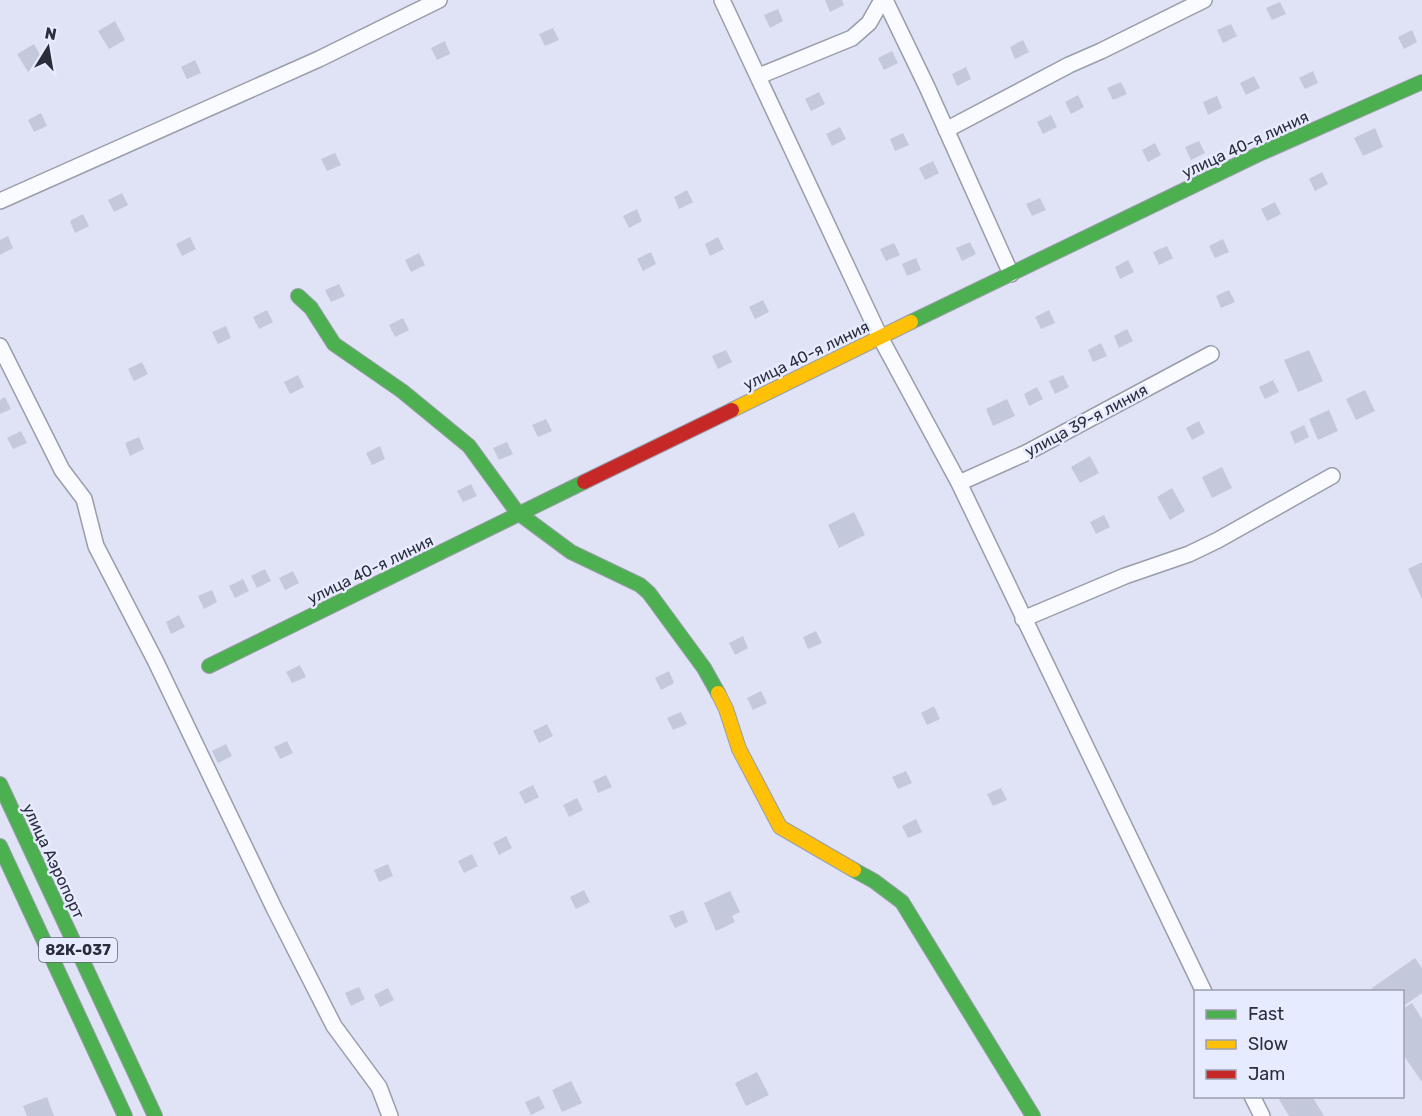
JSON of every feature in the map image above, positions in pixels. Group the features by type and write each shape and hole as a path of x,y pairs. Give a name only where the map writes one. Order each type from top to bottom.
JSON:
{"street":[{"path":"0,201 319,59 439,0"},
{"path":"722,0 880,337 959,483 1203,990"},
{"path":"759,76 852,38 869,23 883,0"},
{"path":"883,0 946,130 1011,274"},
{"path":"946,130 1069,65 1204,0"},
{"name":"улица 40-я линия","path":"209,666 1259,154 1422,82"},
{"path":"298,296 311,308 334,344 402,391 468,446 520,514 571,552 640,585 649,593 704,668 726,709 739,749 780,827 874,881 902,902 1033,1116"},
{"path":"0,346 62,470 84,499 96,546 155,660 279,918 334,1026 379,1087 390,1116"},
{"name":"улица 39-я линия","path":"959,483 1026,453 1211,354"},
{"path":"1023,619 1125,576 1189,554 1332,476"},
{"name":"улица Аэропорт","path":"0,784 155,1116"},
{"path":"0,846 125,1116"},
{"path":"1253,1098 1262,1116"}],"building":[{"path":"825,0 842,0 844,5 830,12"},
{"path":"1280,2 1286,14 1272,20 1266,8"},
{"path":"778,9 783,21 770,28 764,15"},
{"path":"115,21 125,40 109,49 98,31"},
{"path":"1231,24 1237,36 1223,43 1217,30"},
{"path":"553,28 559,40 545,46 539,34"},
{"path":"1412,30 1417,42 1404,49 1398,37"},
{"path":"1023,40 1029,52 1015,59 1010,47"},
{"path":"445,41 450,54 437,60 431,48"},
{"path":"34,44 44,62 28,72 17,54"},
{"path":"892,51 898,63 884,70 878,58"},
{"path":"195,60 201,73 187,79 181,67"},
{"path":"966,67 971,79 957,86 952,74"},
{"path":"1313,71 1318,83 1305,89 1299,78"},
{"path":"1254,76 1260,88 1246,95 1240,83"},
{"path":"1121,82 1127,94 1113,100 1107,88"},
{"path":"819,92 825,104 811,111 805,99"},
{"path":"1078,95 1084,107 1071,114 1065,102"},
{"path":"1217,96 1222,108 1208,115 1203,102"},
{"path":"41,113 47,126 34,132 28,120"},
{"path":"1051,115 1057,127 1043,134 1037,122"},
{"path":"840,127 846,139 832,146 826,134"},
{"path":"1375,128 1383,147 1363,156 1354,138"},
{"path":"903,133 909,145 895,151 890,139"},
{"path":"1199,141 1205,153 1191,160 1185,147"},
{"path":"1155,143 1161,155 1148,162 1142,150"},
{"path":"335,153 341,165 327,171 321,159"},
{"path":"933,161 939,173 925,180 919,168"},
{"path":"1322,172 1328,184 1315,191 1309,179"},
{"path":"687,190 693,202 679,209 674,197"},
{"path":"122,193 128,205 114,212 108,200"},
{"path":"1040,198 1046,210 1032,216 1026,204"},
{"path":"1275,202 1281,214 1267,221 1261,209"},
{"path":"637,209 642,221 629,228 623,216"},
{"path":"83,214 89,226 75,233 70,221"},
{"path":"8,236 13,248 0,255 0,240"},
{"path":"190,237 196,249 182,256 176,244"},
{"path":"718,237 724,249 710,256 705,244"},
{"path":"1223,239 1229,252 1215,258 1209,246"},
{"path":"970,242 976,254 962,261 956,248"},
{"path":"894,243 900,255 886,261 880,249"},
{"path":"1167,246 1173,258 1159,265 1153,252"},
{"path":"651,252 656,264 643,271 637,259"},
{"path":"419,253 425,265 411,272 405,260"},
{"path":"916,258 921,270 907,276 902,264"},
{"path":"1128,260 1134,272 1120,279 1115,267"},
{"path":"339,284 345,296 331,302 325,290"},
{"path":"1229,290 1235,302 1221,308 1216,296"},
{"path":"763,300 769,312 755,319 749,307"},
{"path":"267,310 273,322 259,329 253,317"},
{"path":"1049,310 1055,323 1041,329 1035,317"},
{"path":"403,318 409,330 395,337 389,325"},
{"path":"226,326 231,338 218,344 212,332"},
{"path":"1127,329 1133,341 1119,348 1114,336"},
{"path":"1101,343 1107,356 1093,362 1088,350"},
{"path":"726,350 732,362 718,369 712,356"},
{"path":"1309,350 1323,381 1298,392 1284,360"},
{"path":"142,362 148,374 134,381 128,369"},
{"path":"298,375 304,387 290,394 284,382"},
{"path":"1063,375 1069,387 1055,394 1049,381"},
{"path":"1273,380 1279,392 1265,399 1259,387"},
{"path":"1037,387 1043,399 1029,406 1024,394"},
{"path":"1365,390 1375,411 1356,420 1346,399"},
{"path":"5,397 11,409 0,414 0,400"},
{"path":"1007,399 1015,416 993,426 986,409"},
{"path":"1329,410 1338,431 1318,440 1309,419"},
{"path":"546,419 552,431 538,437 532,425"},
{"path":"1199,421 1205,433 1192,440 1186,428"},
{"path":"1304,425 1309,437 1295,444 1290,432"},
{"path":"21,431 27,443 13,449 7,438"},
{"path":"139,437 144,449 130,456 125,443"},
{"path":"507,442 513,454 499,460 493,448"},
{"path":"380,446 385,459 372,465 366,453"},
{"path":"1090,456 1099,473 1080,483 1071,467"},
{"path":"1222,467 1232,488 1212,498 1202,477"},
{"path":"471,484 477,496 463,502 457,491"},
{"path":"1172,488 1185,511 1170,520 1157,497"},
{"path":"854,512 865,535 839,548 828,525"},
{"path":"1104,515 1110,527 1096,534 1090,522"},
{"path":"1422,562 1422,599 1408,569"},
{"path":"265,569 271,581 257,588 251,576"},
{"path":"293,571 299,583 285,590 279,578"},
{"path":"243,579 249,591 235,598 229,586"},
{"path":"212,590 217,602 204,609 198,596"},
{"path":"179,615 185,627 171,634 166,622"},
{"path":"816,631 822,643 808,649 803,637"},
{"path":"743,636 748,648 735,655 729,643"},
{"path":"300,665 306,677 292,683 286,672"},
{"path":"669,671 674,683 661,690 655,678"},
{"path":"761,691 767,703 753,710 747,698"},
{"path":"934,706 940,719 927,725 921,713"},
{"path":"681,712 687,724 673,730 667,718"},
{"path":"547,724 553,736 539,743 533,731"},
{"path":"287,741 293,753 280,759 274,747"},
{"path":"226,744 232,756 218,763 212,751"},
{"path":"906,771 912,783 898,789 892,777"},
{"path":"606,775 612,787 598,793 593,781"},
{"path":"533,785 539,797 525,804 519,792"},
{"path":"1001,788 1007,800 993,806 987,794"},
{"path":"577,798 583,810 569,817 563,805"},
{"path":"916,819 922,832 908,838 902,826"},
{"path":"506,836 512,848 499,855 493,843"},
{"path":"472,854 478,866 464,873 458,861"},
{"path":"388,864 393,876 379,882 374,870"},
{"path":"584,890 590,902 576,909 570,897"},
{"path":"730,891 740,912 732,916 735,922 716,931 704,903"},
{"path":"683,910 688,922 675,928 669,916"},
{"path":"1415,958 1422,968 1422,993 1404,1006 1404,990 1373,990 1372,988"},
{"path":"359,987 365,999 351,1006 345,993"},
{"path":"388,988 394,1000 380,1007 374,995"},
{"path":"1412,1003 1422,1019 1422,1082 1404,1056 1404,1008"},
{"path":"757,1072 769,1095 746,1106 735,1083"},
{"path":"571,1081 582,1103 562,1112 552,1090"},
{"path":"539,1096 545,1108 531,1115 525,1102"},
{"path":"47,1097 54,1116 27,1116 23,1106"},
{"path":"1278,1098 1313,1098 1324,1116 1289,1116"}],"traffic: fast":[{"path":"911,322 1259,154 1422,82"},
{"path":"298,296 311,308 334,344 402,391 469,446 517,512 571,552 640,585 649,593 704,668 718,693"},
{"path":"209,666 584,482"},
{"path":"0,784 155,1116"},
{"path":"0,846 125,1116"},
{"path":"854,870 874,881 902,902 1033,1116"}],"traffic: slow":[{"path":"732,410 911,322"},
{"path":"718,693 726,709 739,749 780,827 854,870"}],"traffic: jam":[{"path":"584,482 732,410"}]}
